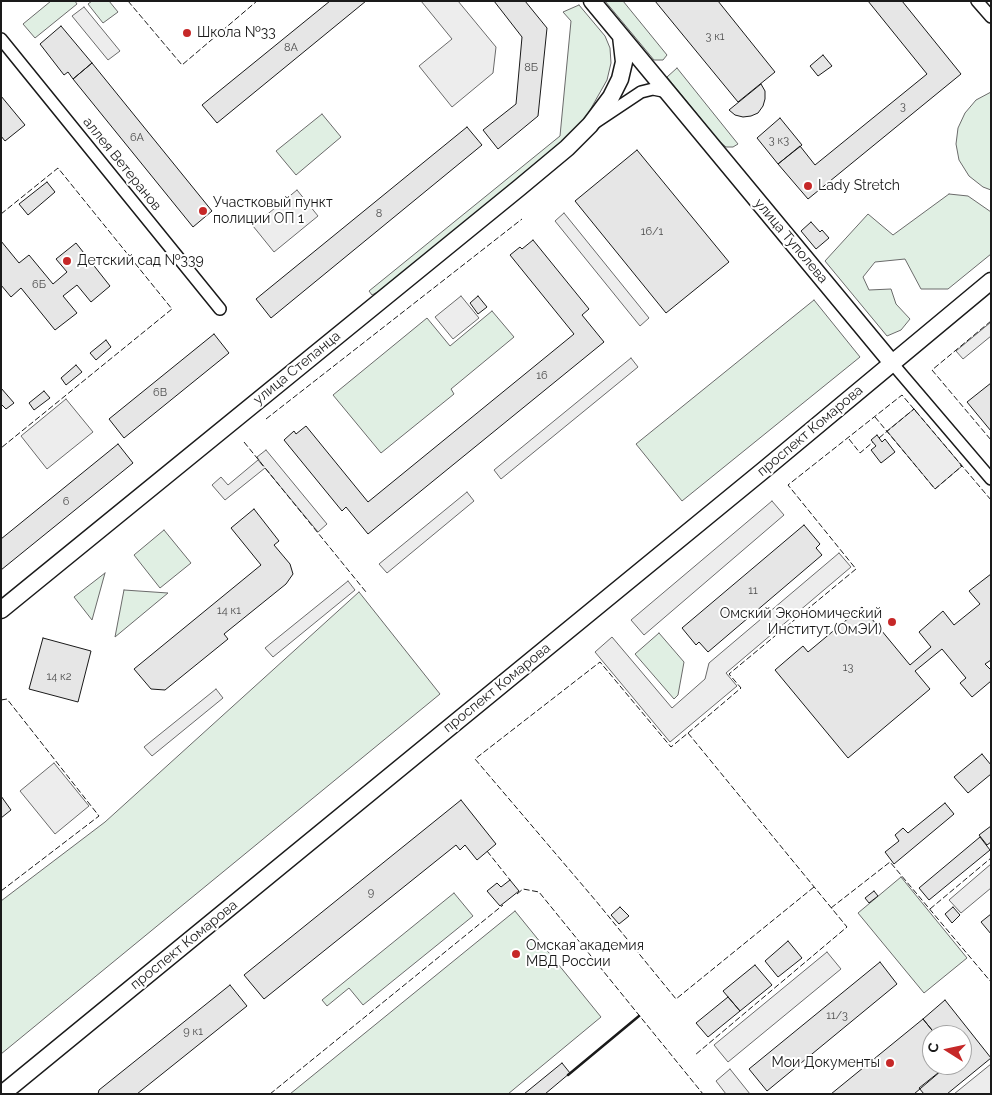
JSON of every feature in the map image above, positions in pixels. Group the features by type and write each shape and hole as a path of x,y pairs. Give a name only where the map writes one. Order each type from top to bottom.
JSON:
{"street":[{"name":"улица Туполева","path":"592,1 892,363 991,479"},
{"path":"977,1 991,17"},
{"name":"улица Степанца","path":"590,125 611,97 620,79 624,62 621,36"},
{"name":"аллея Ветеранов","path":"1,39 220,308"},
{"name":"улица Степанца","path":"1,610 519,188 590,125 641,92 653,89 668,92"},
{"name":"проспект Комарова","path":"2,1094 765,469 991,281"}],"green space":[{"path":"51,1 75,1 77,4 35,38 23,24"},
{"path":"92,1 109,1 118,12 103,23 88,4"},
{"path":"605,1 623,1 667,55 663,60 654,60"},
{"path":"579,5 605,36 610,48 611,63 607,80 585,119 564,142 385,288 372,295 369,291 560,136 571,21 563,12"},
{"path":"677,68 738,144 733,147 726,147 719,141 667,77"},
{"path":"991,92 991,190 983,187 969,176 959,160 956,144 958,128 965,113 976,100"},
{"path":"322,114 341,137 296,175 276,151"},
{"path":"949,194 968,196 991,212 991,254 948,289 921,289 905,259 875,262 863,277 869,290 891,289 896,304 910,319 901,330 887,336 825,261 868,214 893,235"},
{"path":"814,300 860,357 682,501 636,444"},
{"path":"492,311 514,337 451,389 454,394 381,453 333,395 427,318 450,346"},
{"path":"164,530 191,563 160,588 134,555"},
{"path":"105,573 92,620 74,597"},
{"path":"124,590 168,593 115,637"},
{"path":"359,592 440,694 1,1054 1,901 105,822"},
{"path":"659,633 684,662 678,695 674,699 635,654"},
{"path":"901,877 967,958 924,993 858,913"},
{"path":"454,893 473,916 363,1005 349,988 327,1006 322,1000"},
{"name":"Омская академия МВД России","path":"515,911 601,1017 508,1094 290,1094"}],"shaded area":[{"path":"421,1 458,1 496,47 493,73 452,107 419,66 452,39"},
{"path":"84,7 120,51 108,60 72,16"},
{"path":"297,190 318,216 274,252 253,226"},
{"path":"564,213 649,318 640,326 555,221"},
{"path":"461,296 479,318 453,339 435,317"},
{"path":"991,322 991,336 963,359 956,351"},
{"path":"631,358 638,367 501,479 494,470"},
{"path":"66,399 93,432 47,469 21,436"},
{"path":"914,409 962,466 935,489 887,431"},
{"path":"266,450 327,524 318,532 265,468 225,500 212,485 221,477 228,485 258,460 263,466 257,457"},
{"path":"467,492 474,501 387,573 379,564"},
{"path":"772,501 784,515 644,635 631,620"},
{"path":"839,553 851,567 726,673 737,686 670,742 595,652 612,637 672,708 705,679 709,663"},
{"path":"348,581 355,590 273,657 265,648"},
{"path":"216,689 223,698 152,756 144,747"},
{"path":"54,763 89,806 55,834 20,791"},
{"path":"991,864 991,888 961,913 949,900"},
{"path":"827,952 841,969 728,1062 714,1045"},
{"path":"991,1064 991,1094 954,1094"},
{"path":"730,1069 750,1094 726,1094 716,1081"}],"building":[{"path":"330,1 366,1 217,123 202,105"},
{"path":"494,1 525,1 547,28 538,116 498,149 483,130 516,104 522,37"},
{"path":"655,1 718,1 775,72 738,102"},
{"path":"868,1 902,1 961,74 808,199 778,164 800,146 815,165 927,74"},
{"path":"61,26 92,63 73,79 68,72 64,75 40,44"},
{"path":"823,55 832,66 818,76 810,66"},
{"path":"92,63 212,211 193,227 73,79"},
{"path":"761,84 765,91 765,99 758,113 743,117 735,115 729,110"},
{"path":"1,96 25,125 5,141 1,136"},
{"path":"780,118 802,145 778,164 757,138"},
{"path":"467,127 482,145 271,318 256,299"},
{"path":"637,150 729,262 666,313 575,201"},
{"path":"47,182 55,192 28,215 19,204"},
{"path":"811,222 829,238 816,249 801,231"},
{"path":"533,240 589,309 582,315 604,342 368,534 346,507 342,511 284,440 294,431 296,434 306,426 368,502 574,334 510,255 520,247 522,249"},
{"path":"1,241 19,263 29,255 53,284 67,272 56,259 76,243 110,286 91,302 77,285 63,296 77,313 55,330 21,288 11,297 1,285"},
{"path":"478,296 487,307 478,314 470,303"},
{"path":"214,334 229,353 124,438 109,419"},
{"path":"106,340 111,347 96,360 90,353"},
{"path":"76,365 82,372 66,385 61,378"},
{"path":"991,383 991,431 967,402"},
{"path":"1,388 14,403 6,409 1,404"},
{"path":"44,391 50,398 34,410 29,403"},
{"path":"877,435 882,442 885,439 895,452 881,463 871,450 876,446 871,440"},
{"path":"118,444 133,463 1,570 1,539"},
{"path":"254,509 279,541 274,545 290,564 293,574 286,584 224,634 228,639 165,690 151,689 134,669 261,565 231,528"},
{"path":"804,525 820,544 816,548 822,555 708,652 699,642 696,645 682,628"},
{"path":"991,574 991,660 985,664 991,670 991,681 972,697 960,683 966,678 942,649 915,671 930,689 848,758 775,670 803,646 808,652 862,607 910,665 931,647 919,632 943,611 954,625 980,604 969,591"},
{"path":"43,638 91,651 78,702 29,689"},
{"path":"982,754 991,765 991,774 968,793 954,777"},
{"path":"1,796 11,810 1,818"},
{"path":"461,800 496,844 477,860 465,845 460,850 456,845 264,999 244,975"},
{"path":"945,803 954,814 894,864 885,852 899,841 895,835 903,828 908,833"},
{"path":"991,826 991,842 987,845 979,835"},
{"path":"980,837 990,850 929,900 919,888"},
{"path":"510,880 519,891 500,906 487,891 497,883 501,887"},
{"path":"874,891 878,896 869,903 865,898"},
{"path":"620,907 629,916 619,924 611,915"},
{"path":"953,907 960,915 952,923 945,914"},
{"path":"991,914 991,934 981,922"},
{"path":"788,941 802,958 778,977 765,961"},
{"path":"880,962 897,984 767,1091 749,1069"},
{"path":"755,965 772,985 740,1011 723,991"},
{"path":"230,985 247,1006 137,1094 98,1094 99,1090"},
{"path":"728,997 740,1011 708,1037 696,1023"},
{"path":"945,1000 965,1025 928,1025 923,1019"},
{"path":"923,1019 928,1025 922,1025 922,1075 936,1075 914,1094 831,1094"},
{"path":"972,1034 991,1058 972,1074"},
{"path":"562,1063 570,1073 545,1094 524,1094"},
{"path":"935,1075 970,1075 947,1094 924,1094 919,1088"}],"fence":[{"path":"128,1 182,65 257,1"},
{"path":"1,214 58,168 172,309 1,448"},
{"path":"266,419 522,219"},
{"path":"991,321 932,370 991,440"},
{"path":"814,887 676,999 596,901 475,759 600,662 671,747 741,688 729,674 856,569 788,485 902,395 991,500"},
{"path":"879,438 914,409 916,411"},
{"path":"875,417 935,489 962,466 960,465"},
{"path":"849,439 860,453 873,442"},
{"path":"244,442 366,592"},
{"path":"1,700 7,699 99,816 1,891"},
{"path":"688,733 847,927 695,1055"},
{"path":"487,851 510,880"},
{"path":"930,909 991,858"},
{"path":"831,908 890,862 991,982"},
{"path":"517,894 523,889 539,892 703,1094"},
{"path":"270,1094 503,905"}],"wall":[{"path":"568,1075 639,1016"}],"place":[{"name":"Школа №33","path":"187,33"},
{"name":"Lady Stretch","path":"808,186"},
{"name":"Участковый пункт полиции ОП 1","path":"203,211"},
{"name":"Детский сад №339","path":"67,261"},
{"name":"Омский Экономический Институт (ОмЭИ)","path":"892,622"},
{"name":"Омская академия МВД России","path":"516,954"},
{"name":"Мои Документы","path":"890,1063"}]}
